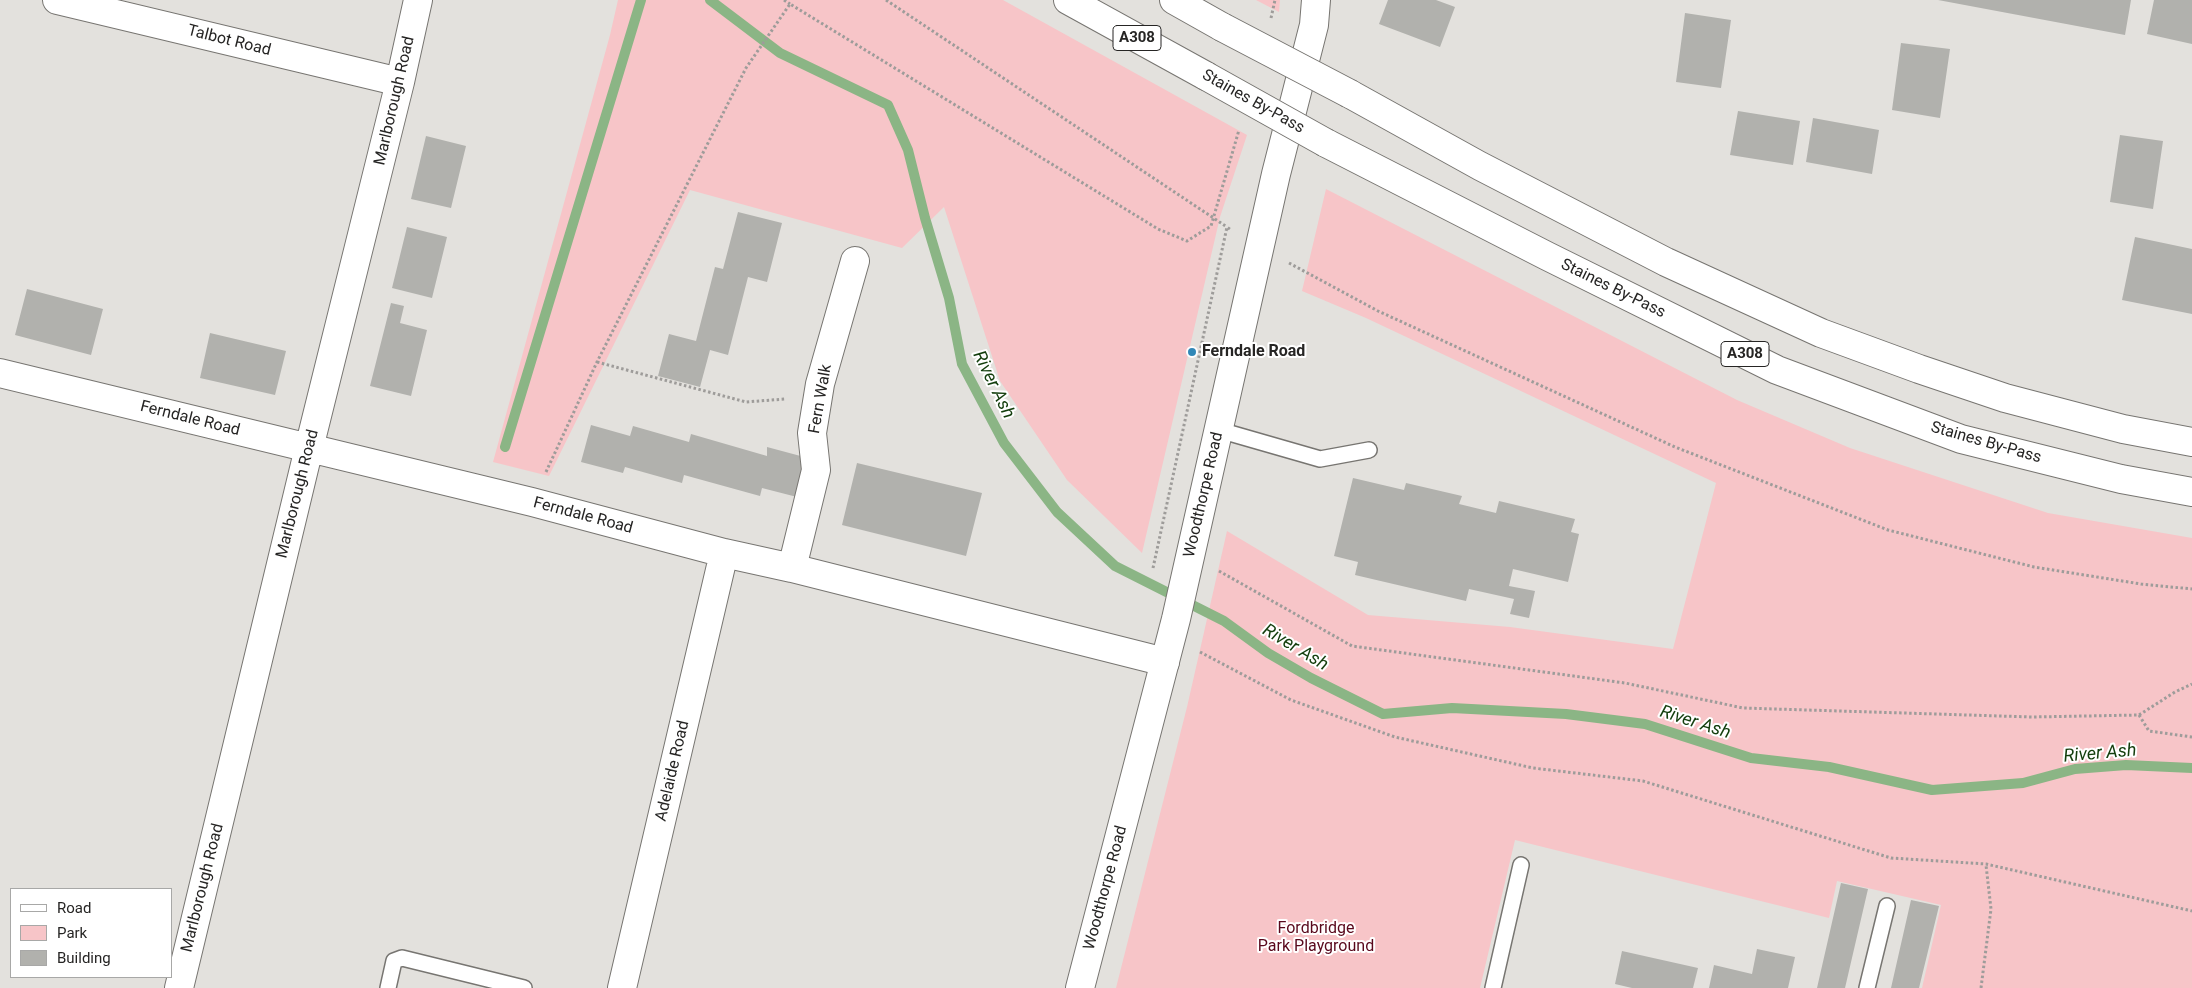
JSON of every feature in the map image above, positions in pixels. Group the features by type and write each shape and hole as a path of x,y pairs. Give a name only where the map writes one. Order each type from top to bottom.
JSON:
{"main road":[{"name":"Talbot Road","path":"57,0 400,82"},
{"name":"Marlborough Road","path":"179,988 309,448 400,82 418,0"},
{"name":"Staines By-Pass","path":"1068,0 1326,143 1547,256 1777,370 1961,439 2121,479 2192,492"},
{"path":"1174,0 1480,166 1666,262 1821,333 2005,398 2123,429 2192,442"},
{"name":"Woodthorpe Road","path":"1080,988 1170,641 1260,247 1314,25 1316,0"},
{"name":"Fern Walk","path":"792,568 816,470 812,433 820,384 855,261"},
{"name":"Ferndale Road","path":"0,373 532,502 724,553 792,568 1170,641"},
{"name":"Adelaide Road","path":"622,988 724,553"}],"lane":[{"path":"1219,430 1320,458 1369,450"},
{"path":"1493,988 1521,865"},
{"path":"1867,988 1887,906"},
{"path":"388,988 394,961 402,958 524,988"}],"path":[{"path":"784,0 1158,229 1187,242 1211,226 1214,219"},
{"path":"886,0 1214,219 1260,247 1378,312 1675,447 1888,530 2034,567 2192,590"},
{"path":"532,502 597,362 746,68 790,4"},
{"path":"1152,572 1227,227"},
{"path":"597,362 746,402 785,399 817,407"},
{"path":"1190,555 1352,646 1625,683 1743,708 2032,717 2139,715 2175,692 2192,684"},
{"path":"1170,641 1207,654 1291,700 1395,737 1534,768 1643,782 1891,858 1986,864 2192,911"},
{"path":"2139,715 2149,731 2192,737"},
{"path":"1981,988 1991,910 1986,864"}],"green space":[{"path":"618,0 1003,0 1247,135 1220,217 1142,553 1067,480 1000,381 944,207 902,248 690,190 549,476 493,462"},
{"path":"1256,0 1280,0 1279,12"},
{"name":"Fordbridge Park Playground","path":"1326,189 1737,400 1850,448 2048,513 2192,538 2192,988 1922,988 1941,905 1837,881 1829,918 1515,840 1480,988 1116,988 1187,707 1227,531 1368,615 1510,627 1673,649 1716,483 1366,318 1302,291"}],"building":[{"path":"1388,0 1436,0 1455,7 1440,47 1379,24"},
{"path":"1938,0 2131,0 2125,35"},
{"path":"2154,0 2192,0 2192,44 2147,34"},
{"path":"1685,13 1731,20 1721,88 1676,82"},
{"path":"1901,43 1950,49 1940,118 1892,110"},
{"path":"1738,111 1800,121 1793,165 1730,155"},
{"path":"1813,118 1879,130 1872,174 1806,162"},
{"path":"2120,135 2163,141 2153,209 2110,202"},
{"path":"426,136 466,146 451,208 411,199"},
{"path":"738,212 782,223 767,282 748,277 728,355 710,350 700,387 658,376 669,334 696,341 715,267 723,269"},
{"path":"407,227 447,237 432,298 392,288"},
{"path":"2135,237 2192,249 2192,314 2122,300"},
{"path":"27,289 103,309 91,355 15,335"},
{"path":"391,303 404,306 400,323 427,330 411,396 370,386"},
{"path":"210,333 286,351 275,395 200,378"},
{"path":"591,425 630,436 633,426 689,442 691,434 767,456 767,447 808,458 797,497 762,488 760,496 684,475 682,483 625,467 623,473 581,462"},
{"path":"857,463 982,493 966,556 842,525"},
{"path":"1353,478 1404,490 1406,483 1462,496 1459,504 1496,513 1499,501 1575,519 1571,532 1579,534 1568,582 1513,569 1509,586 1535,591 1529,618 1510,614 1514,599 1469,589 1466,601 1355,575 1358,562 1334,556"},
{"path":"1841,883 1868,889 1845,988 1817,988"},
{"path":"1911,900 1939,906 1919,988 1891,988"},
{"path":"1757,949 1795,957 1788,988 1709,988 1714,965 1752,974"},
{"path":"1622,951 1698,968 1693,988 1632,988 1615,984"}],"waterway":[{"path":"505,447 641,0"},
{"name":"River Ash","path":"710,0 780,53 888,105 908,150 925,218 949,298 962,364 1004,443 1057,512 1115,566 1224,621 1268,653 1311,678 1383,714 1452,708 1566,714 1645,724 1751,758 1829,767 1932,790 2023,783 2075,769 2126,765 2192,768"}],"place":[{"name":"Ferndale Road","path":"1192,352"}]}
